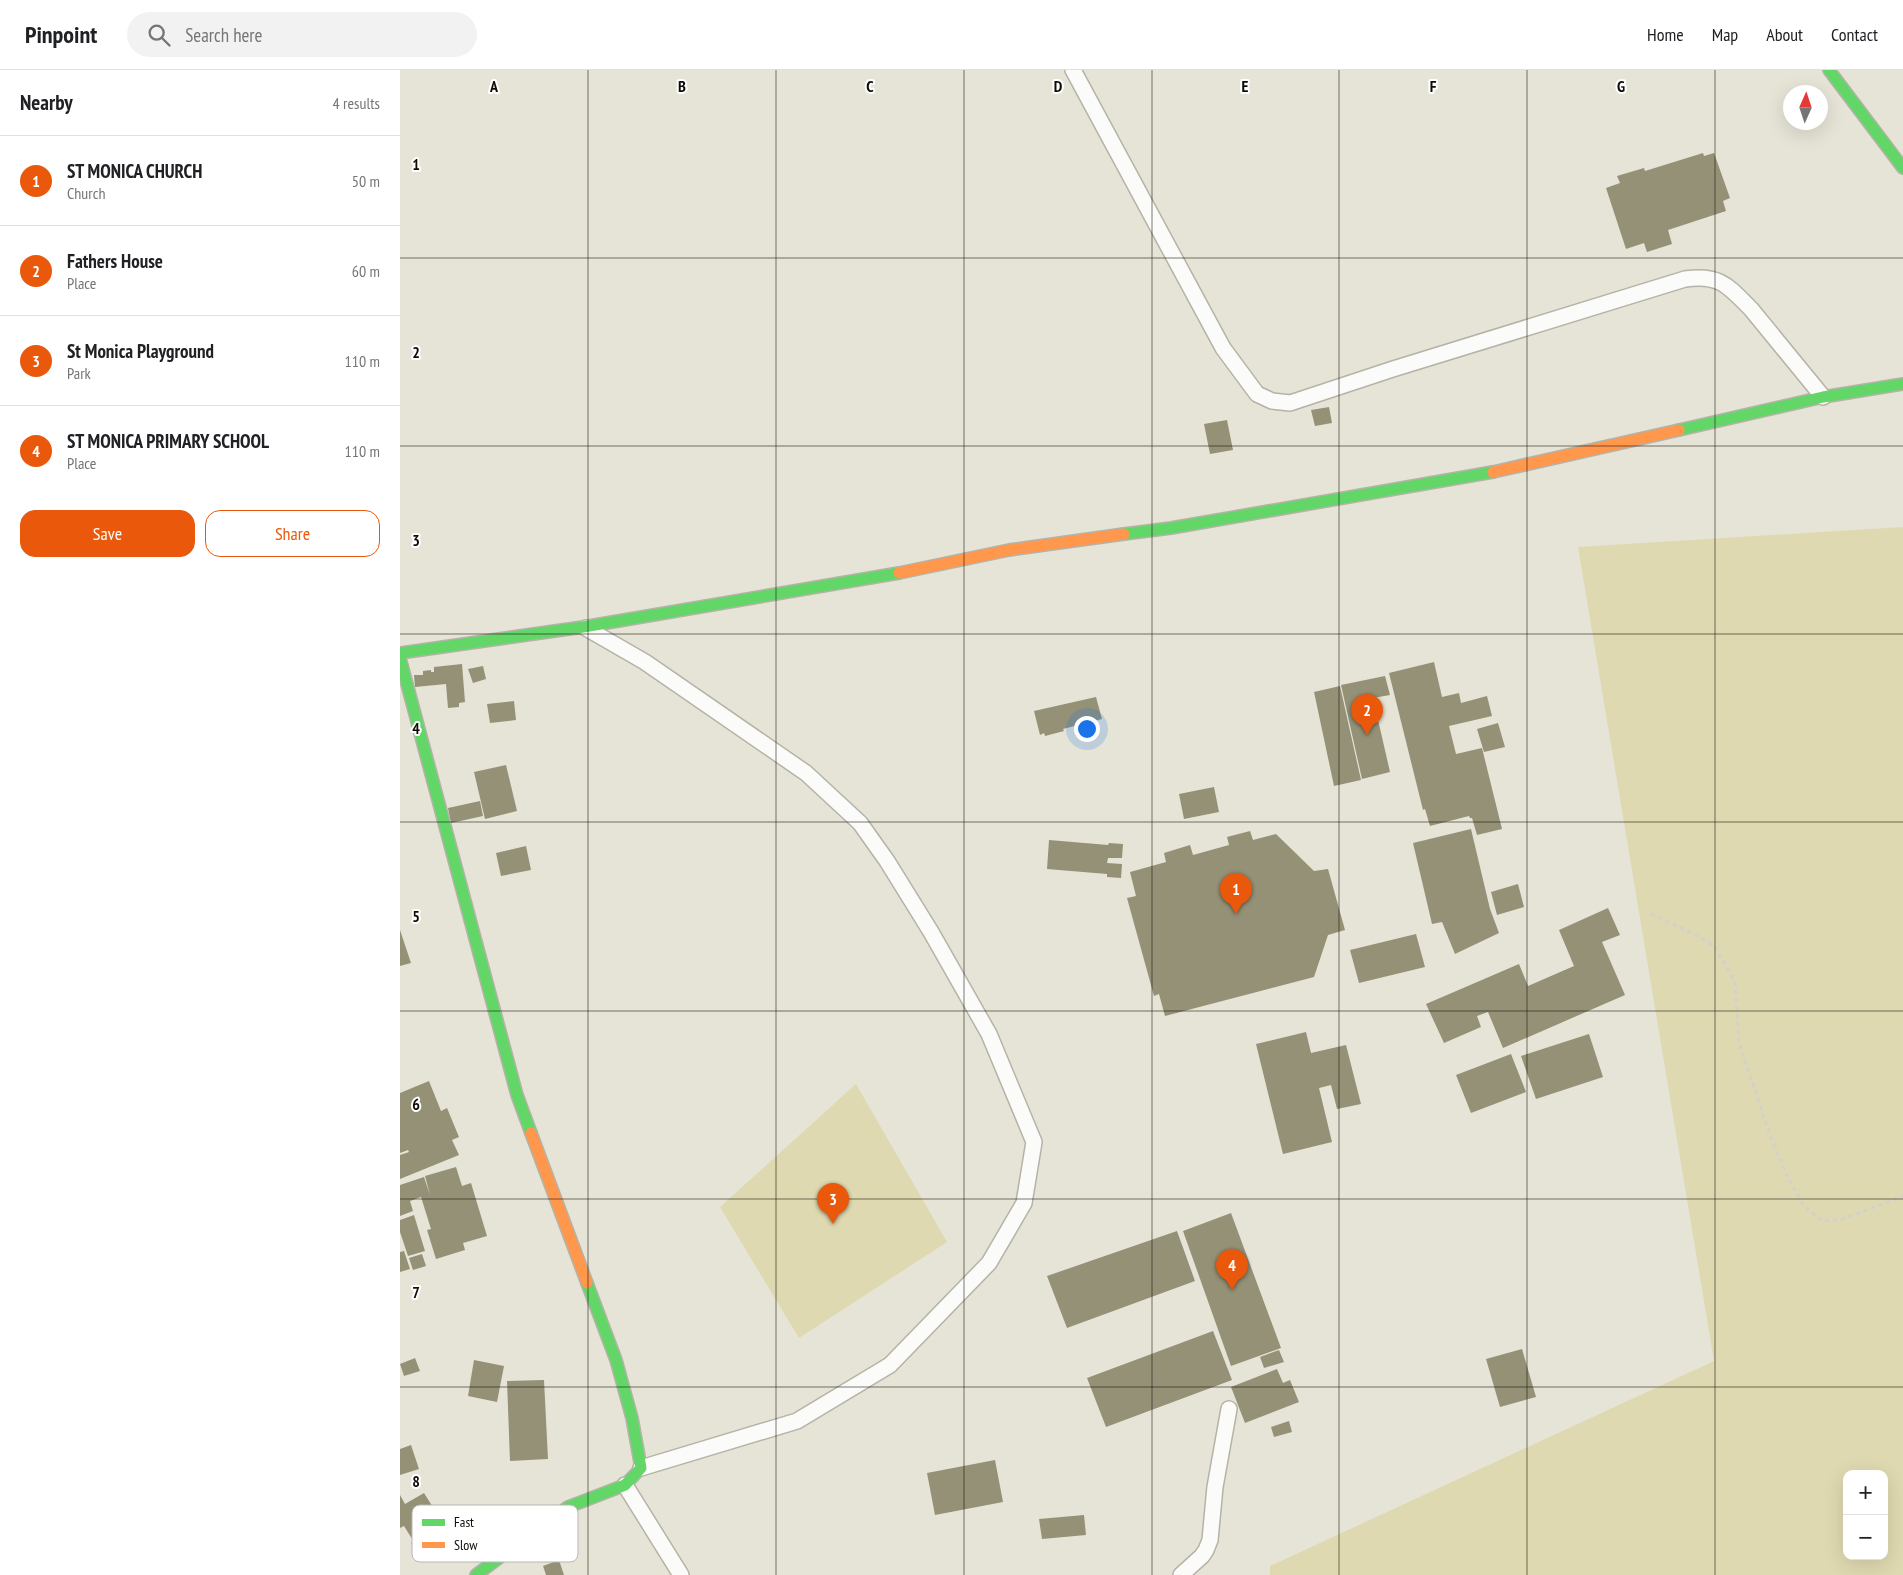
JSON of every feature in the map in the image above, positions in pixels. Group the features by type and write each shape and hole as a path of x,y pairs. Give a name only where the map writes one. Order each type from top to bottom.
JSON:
{"street":[{"path":"1829,70 1903,168"},
{"path":"400,653 583,627 878,577 1009,550 1171,528 1478,475 1823,397 1903,384"},
{"path":"400,658 517,1096 616,1360 632,1418 641,1468 626,1485 573,1505"},
{"path":"476,1575 494,1562"}],"lane":[{"path":"1073,70 1223,348 1257,394 1272,401 1290,403 1532,325 1685,279 1703,276 1720,281 1739,297 1823,397"},
{"path":"583,627 646,662 806,773 860,822 887,861 931,932 989,1034 1034,1142 1024,1203 990,1262 890,1365 796,1421 641,1468"},
{"path":"1181,1575 1202,1556 1210,1540 1215,1487 1229,1409"},
{"path":"626,1485 680,1575"}],"path":[{"path":"1651,914 1692,933 1714,946 1735,982 1739,1043 1770,1135 1788,1178 1804,1206 1822,1222 1843,1219 1903,1196"}],"shaded area":[{"path":"1903,527 1903,1575 1270,1575 1270,1566 1714,1361 1578,547"},
{"path":"856,1084 947,1242 799,1338 720,1207"}],"building":[{"path":"1703,153 1704,156 1714,153 1730,198 1723,201 1726,211 1668,230 1672,244 1647,252 1644,243 1626,249 1606,188 1620,183 1617,176 1644,168 1645,171"},
{"path":"1329,407 1332,423 1315,426 1311,410"},
{"path":"1227,420 1233,450 1210,454 1204,424"},
{"path":"1434,662 1442,697 1459,693 1461,703 1487,696 1492,716 1449,726 1456,754 1482,748 1502,829 1477,835 1472,818 1469,816 1430,826 1425,809 1423,810 1389,673"},
{"path":"462,664 465,702 459,703 459,707 448,708 446,684 415,687 414,675 423,675 423,671 431,670 431,672 434,672 434,667"},
{"path":"483,666 486,679 473,683 468,669"},
{"path":"1385,676 1390,695 1373,698 1390,772 1362,779 1341,685"},
{"path":"1340,686 1361,780 1334,786 1314,692"},
{"path":"1096,697 1102,719 1063,729 1064,731 1045,736 1044,733 1040,735 1034,711"},
{"path":"514,701 516,720 490,723 487,704"},
{"path":"1498,723 1505,747 1484,752 1477,729"},
{"path":"506,765 517,811 485,819 474,772"},
{"path":"1214,787 1219,812 1184,819 1179,794"},
{"path":"480,801 483,816 451,823 448,808"},
{"path":"1471,829 1490,909 1499,933 1455,954 1442,922 1432,924 1413,843"},
{"path":"1250,831 1253,840 1276,834 1314,871 1328,869 1345,930 1328,935 1314,977 1165,1016 1159,994 1154,996 1127,898 1136,896 1130,872 1166,862 1164,853 1190,845 1193,855 1229,845 1227,837"},
{"path":"1049,840 1108,845 1109,843 1123,844 1122,858 1108,858 1107,863 1122,864 1121,878 1107,877 1107,874 1047,869"},
{"path":"526,846 531,870 501,876 496,853"},
{"path":"1518,884 1524,907 1497,915 1491,892"},
{"path":"1608,908 1620,935 1602,942 1625,995 1503,1048 1488,1012 1477,1016 1481,1027 1444,1043 1426,1004 1519,964 1528,986 1574,966 1559,930"},
{"path":"400,930 411,963 400,966"},
{"path":"1416,934 1425,967 1359,983 1350,950"},
{"path":"1306,1032 1311,1053 1346,1045 1361,1104 1337,1109 1331,1085 1319,1088 1332,1142 1283,1154 1256,1044"},
{"path":"1589,1034 1603,1077 1536,1099 1521,1056"},
{"path":"1511,1054 1526,1092 1471,1113 1456,1075"},
{"path":"429,1081 441,1111 447,1108 459,1137 452,1140 459,1155 400,1179 400,1155 409,1152 408,1150 400,1153 400,1093"},
{"path":"456,1167 462,1186 471,1183 487,1236 463,1243 465,1250 436,1259 427,1230 431,1229 421,1197 410,1201 413,1211 400,1216 400,1185 424,1177 430,1195 425,1176"},
{"path":"1231,1213 1281,1348 1231,1366 1183,1231"},
{"path":"414,1215 425,1251 408,1256 400,1232 400,1220"},
{"path":"1177,1231 1195,1281 1067,1328 1047,1276"},
{"path":"404,1251 410,1269 400,1272 400,1252"},
{"path":"422,1254 426,1266 413,1270 409,1258"},
{"path":"1213,1331 1232,1380 1106,1427 1087,1378"},
{"path":"1522,1349 1536,1397 1500,1407 1486,1359"},
{"path":"1279,1350 1284,1362 1264,1368 1260,1357"},
{"path":"415,1358 420,1371 404,1376 400,1364"},
{"path":"474,1360 504,1366 497,1402 468,1396"},
{"path":"1277,1369 1283,1383 1290,1380 1299,1402 1245,1423 1231,1387"},
{"path":"544,1380 548,1459 510,1461 507,1381"},
{"path":"1289,1421 1292,1432 1274,1437 1271,1427"},
{"path":"411,1445 419,1469 400,1475 400,1449"},
{"path":"995,1460 1003,1502 935,1515 927,1473"},
{"path":"424,1493 432,1505 412,1505 412,1539 404,1526 400,1528 400,1495 405,1504"},
{"path":"1084,1515 1086,1535 1042,1539 1039,1519"},
{"path":"560,1562 564,1575 546,1575 543,1566"}],"traffic: fast":[{"path":"1829,70 1903,168"},
{"path":"1679,430 1823,397 1903,384"},
{"path":"1124,534 1171,528 1493,472"},
{"path":"400,653 583,627 899,573"},
{"path":"400,658 517,1095 531,1133"},
{"path":"573,1505 625,1485 641,1468 632,1418 616,1360 587,1283"},
{"path":"476,1575 494,1562"}],"traffic: slow":[{"path":"1493,472 1679,430"},
{"path":"899,573 1009,550 1124,534"},
{"path":"531,1133 587,1283"}],"place":[{"name":"Fathers House","path":"1367,735"},
{"name":"ST MONICA CHURCH","path":"1236,914"},
{"name":"St Monica Playground","path":"833,1224"},
{"name":"ST MONICA PRIMARY SCHOOL","path":"1232,1290"}]}
